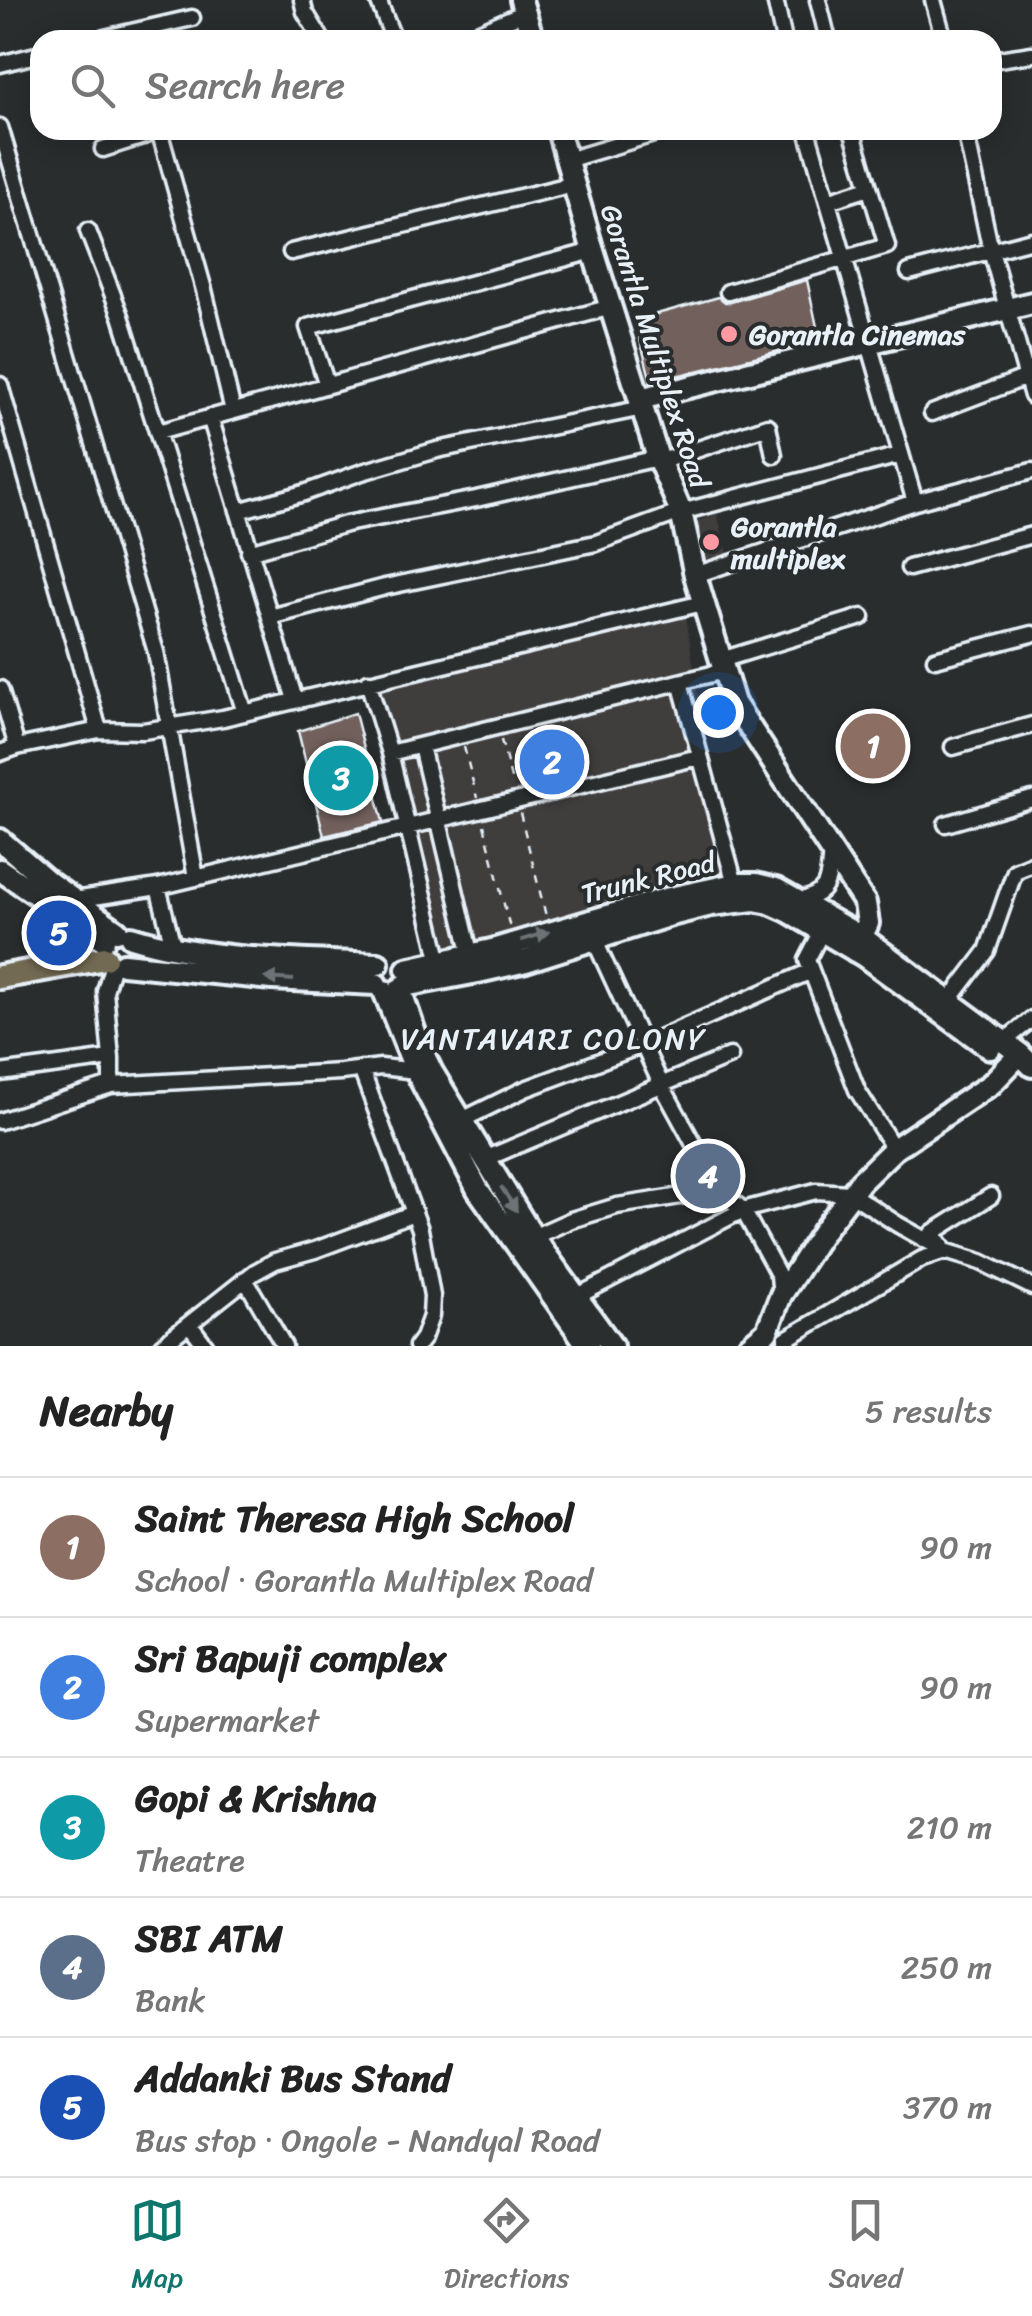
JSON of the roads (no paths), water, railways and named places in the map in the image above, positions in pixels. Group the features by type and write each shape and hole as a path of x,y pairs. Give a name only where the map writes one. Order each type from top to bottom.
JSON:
{"main road":[{"path":"0,963 113,948"},
{"path":"0,977 113,948"}],"street":[{"path":"302,0 316,30"},
{"path":"378,0 390,30"},
{"path":"775,0 782,30"},
{"path":"818,0 826,30"},
{"path":"933,0 941,30"},
{"path":"480,30 523,6"},
{"path":"152,30 192,18"},
{"path":"1002,58 1032,54"},
{"path":"0,64 30,56"},
{"path":"0,127 156,652 196,878"},
{"path":"104,148 128,140"},
{"path":"162,140 234,411"},
{"name":"Gorantla Multiplex Road","path":"561,140 659,460 681,512 695,576 734,703 867,909 868,923 859,944"},
{"path":"567,160 634,140"},
{"path":"810,140 914,502"},
{"path":"728,292 886,246 855,140"},
{"path":"967,140 991,250 1030,375 1032,396"},
{"path":"291,252 574,184"},
{"path":"828,201 870,188"},
{"path":"88,231 121,316 245,713"},
{"path":"909,272 1032,240"},
{"path":"327,386 308,327 593,251"},
{"path":"238,511 437,450 641,403 1032,303"},
{"path":"158,432 611,308"},
{"path":"932,414 1030,375"},
{"path":"0,385 99,730"},
{"path":"210,418 295,700"},
{"path":"249,552 346,524 659,460 768,426 774,456"},
{"path":"270,617 386,587 596,543 681,512 900,455"},
{"path":"695,576 914,502 1032,471"},
{"path":"909,568 1032,535"},
{"path":"0,753 99,730 142,731 245,713 703,602"},
{"path":"390,754 680,682 862,617"},
{"path":"935,659 1032,634"},
{"path":"368,682 390,754 442,969"},
{"path":"680,682 735,884"},
{"path":"0,690 17,747"},
{"path":"953,747 1032,725"},
{"path":"421,746 469,948"},
{"path":"74,900 158,887 699,757"},
{"path":"946,824 1032,799"},
{"path":"0,840 74,900 113,948 105,990 111,1084"},
{"path":"798,900 816,896 825,888 831,850"},
{"path":"948,1001 987,951 1015,870 1032,864"},
{"path":"0,870 113,948 272,979 392,980"},
{"name":"Trunk Road","path":"442,969 492,950 665,899 735,884 756,884 798,900 948,1001 1020,1058"},
{"path":"158,887 173,946"},
{"name":"Trunk Road","path":"392,980 442,969 526,961 671,914 738,901 770,903 859,944 959,1027 1020,1058"},
{"path":"822,930 807,960 857,1090 894,1149"},
{"path":"594,938 661,1084 719,1190 744,1210 779,1276 782,1295"},
{"path":"113,948 173,946 392,980"},
{"path":"462,1120 811,971"},
{"path":"392,980 422,1069 478,1190 569,1301 612,1346"},
{"path":"749,1346 767,1330 782,1295 850,1193 894,1149 991,1084 1020,1058 1032,1019"},
{"path":"485,1159 730,1056"},
{"path":"0,1073 110,1058"},
{"path":"0,1121 111,1084 381,1067 422,1069 462,1120 534,1238 569,1301 588,1346"},
{"path":"361,1070 420,1229 432,1296 431,1316 418,1346"},
{"path":"534,1238 571,1220 617,1206 719,1190"},
{"path":"569,1301 744,1210 816,1191 850,1193 945,1251 981,1262 1032,1288"},
{"path":"945,1251 932,1233 991,1196"},
{"path":"160,1346 275,1261 414,1213"},
{"path":"772,1318 788,1343 922,1259 945,1251"},
{"path":"245,1280 284,1346"},
{"path":"188,1324 206,1346"}],"place":[{"name":"Gorantla Cinemas","path":"729,334"},
{"name":"Gorantla multiplex","path":"711,542"},
{"name":"Saint Theresa High School","path":"873,746"},
{"name":"Sri Bapuji complex","path":"552,762"},
{"name":"Gopi & Krishna","path":"341,778"},
{"name":"Addanki Bus Stand","path":"59,933"},
{"name":"SBI ATM","path":"708,1176"}],"district":[{"name":"VANTAVARI COLONY","path":"554,1039"}]}
